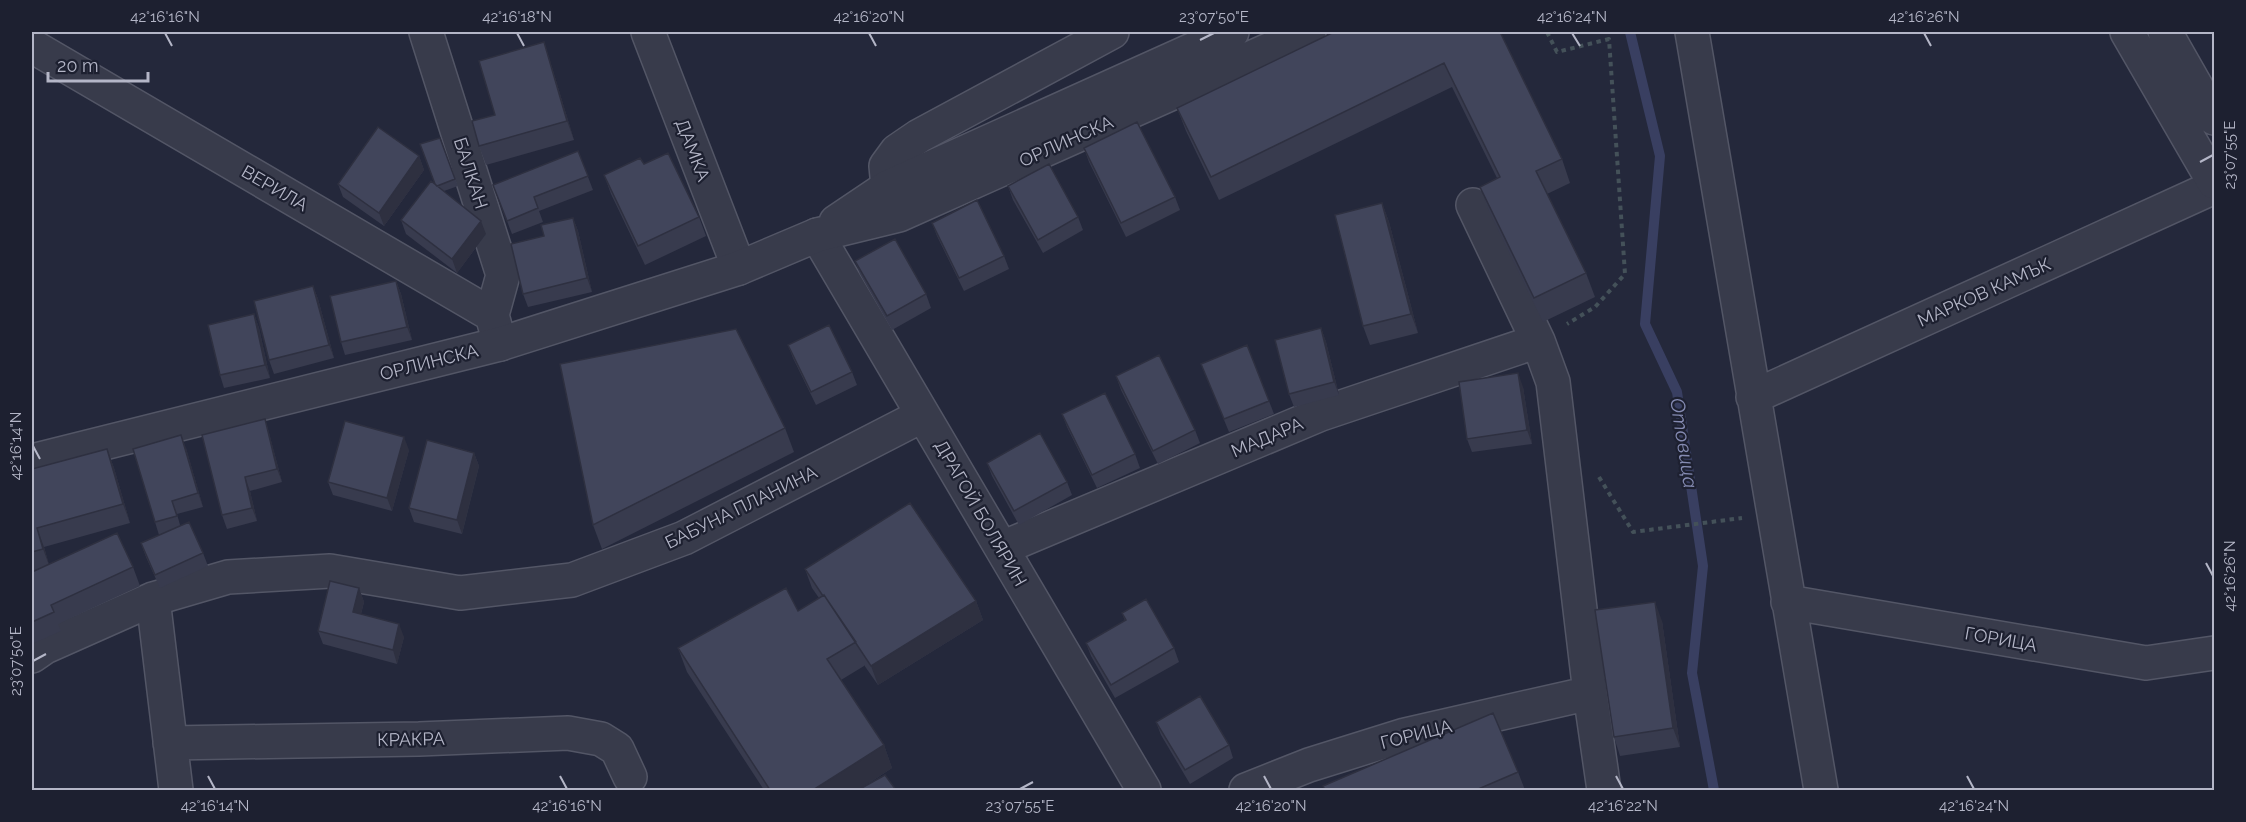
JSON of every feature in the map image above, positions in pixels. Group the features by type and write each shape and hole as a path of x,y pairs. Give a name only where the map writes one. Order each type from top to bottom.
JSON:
{"street":[{"name":"БАЛКАН","path":"426,32 503,274 496,330"},
{"name":"ДАМКА","path":"648,32 739,268"},
{"path":"893,201 886,166 897,151 919,136 1112,32"},
{"name":"ОРЛИНСКА","path":"893,201 1232,32"},
{"name":"ОРЛИНСКА","path":"32,461 496,330 739,268 893,201 1309,32"},
{"path":"1692,32 1821,790"},
{"path":"2127,32 2214,185"},
{"path":"2165,32 2214,118"},
{"name":"ВЕРИЛА","path":"32,46 496,330"},
{"name":"МАРКОВ КАМЪК","path":"1753,397 2214,185"},
{"path":"1473,205 1538,341 1553,382 1590,693 1604,790"},
{"name":"ДРАГОЙ БОЛЯРИН","path":"817,235 1144,790"},
{"name":"МАДАРА","path":"1002,549 1321,414 1538,341"},
{"name":"БАБУНА ПЛАНИНА","path":"32,656 45,647 153,599 228,577 330,571 460,593 572,580 684,538 923,415"},
{"path":"153,599 176,790"},
{"name":"ГОРИЦА","path":"1788,602 2146,663 2214,653"},
{"name":"ГОРИЦА","path":"1246,790 1309,765 1405,735 1590,693"},
{"name":"КРАКРА","path":"170,743 419,739 568,733 601,739 617,749 630,777"}],"path":[{"path":"1538,341 1594,307 1624,274 1609,39 1557,52 1547,32"},
{"path":"1563,460 1595,470 1633,532 1712,523"}],"building":[{"path":"1334,32 1500,32 1562,159 1536,171 1586,273 1534,298 1480,187 1500,177 1444,63 1211,177 1177,108"},
{"path":"544,42 567,121 479,146 472,121 495,115 479,61"},
{"path":"1137,122 1175,197 1121,223 1084,148"},
{"path":"378,127 419,156 379,213 338,184"},
{"path":"440,138 455,179 437,186 420,144"},
{"path":"578,151 588,176 534,197 538,208 507,221 493,185"},
{"path":"668,153 699,217 638,246 604,175 640,158 644,164"},
{"path":"1049,164 1078,217 1038,240 1008,186"},
{"path":"431,181 481,221 452,259 401,220"},
{"path":"977,200 1004,256 959,278 932,223"},
{"path":"1382,203 1411,314 1363,326 1335,215"},
{"path":"573,218 587,278 523,294 511,244 544,236 541,225"},
{"path":"895,239 926,294 887,316 855,261"},
{"path":"396,281 407,327 341,342 330,296"},
{"path":"313,286 329,345 269,360 254,301"},
{"path":"254,314 265,365 220,375 208,325"},
{"path":"829,325 852,372 811,392 788,345"},
{"path":"1321,328 1334,382 1289,394 1275,340"},
{"path":"736,329 785,428 593,525 560,364"},
{"path":"1247,345 1269,401 1224,419 1201,364"},
{"path":"1159,355 1195,430 1153,451 1116,376"},
{"path":"1518,373 1527,430 1467,439 1459,382"},
{"path":"1105,393 1135,454 1092,475 1062,414"},
{"path":"265,419 277,469 245,477 252,508 222,515 202,435"},
{"path":"345,421 404,437 387,498 328,482"},
{"path":"1040,433 1067,482 1014,511 987,463"},
{"path":"181,435 198,493 172,501 177,516 155,522 133,449"},
{"path":"427,440 474,453 457,520 409,508"},
{"path":"107,449 123,504 37,528 43,549 32,552 32,469"},
{"path":"910,503 976,601 871,666 805,569"},
{"path":"189,522 203,553 155,575 141,543"},
{"path":"117,533 133,567 51,605 54,612 32,622 32,572"},
{"path":"330,581 359,588 353,612 399,624 393,650 318,631"},
{"path":"786,588 798,611 824,595 856,642 827,659 884,745 813,790 770,790 678,648"},
{"path":"1146,599 1174,648 1111,685 1086,643 1126,620 1122,613"},
{"path":"1655,602 1673,728 1614,737 1595,610"},
{"path":"1200,696 1229,745 1185,770 1156,722"},
{"path":"1493,713 1518,772 1476,790 1325,790 1323,786"},
{"path":"885,775 896,790 858,790"}],"waterway":[{"name":"Отовица","path":"1630,32 1660,156 1645,324 1677,392 1703,566 1692,673 1714,790"}]}
